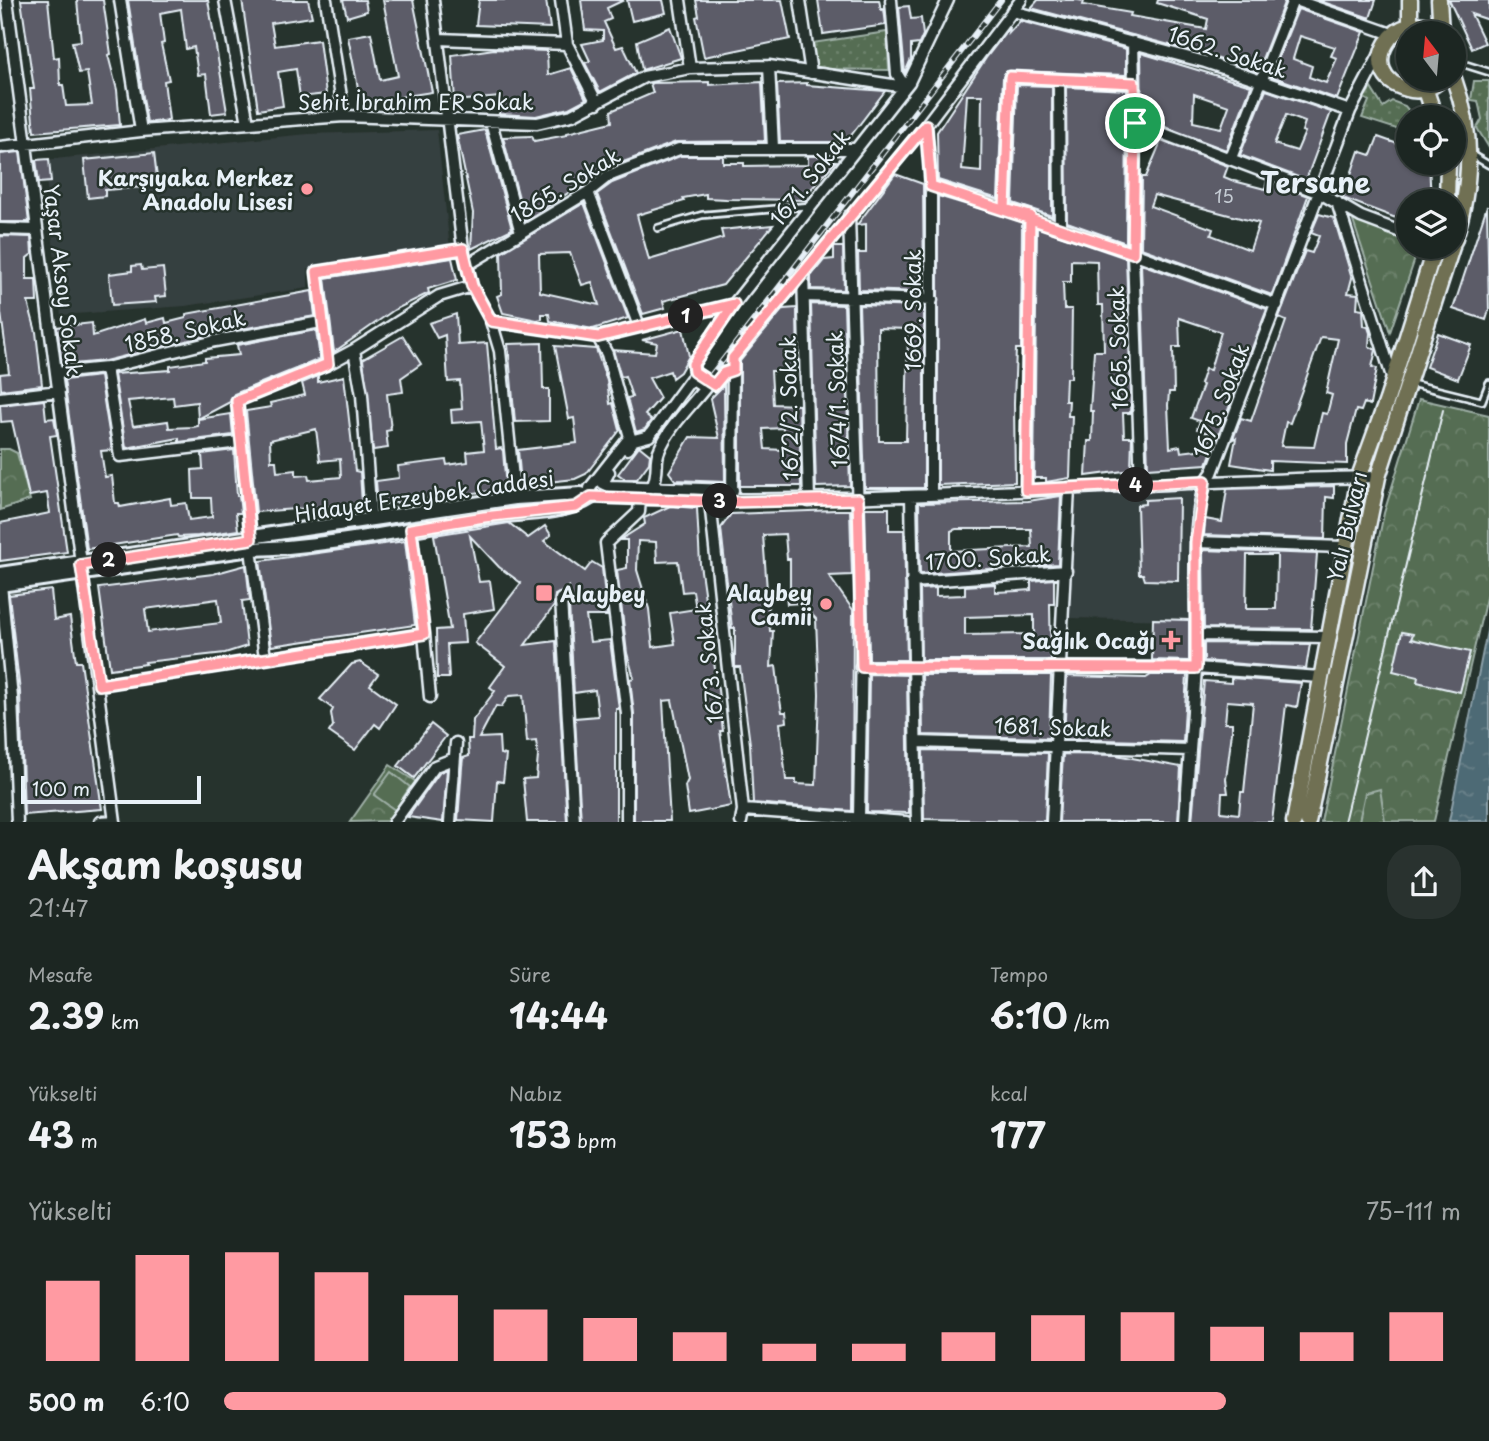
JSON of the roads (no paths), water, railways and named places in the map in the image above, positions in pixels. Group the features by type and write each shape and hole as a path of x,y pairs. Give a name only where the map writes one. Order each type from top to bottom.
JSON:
{"main road":[{"path":"1409,21 1410,0"},
{"path":"1439,0 1440,21"},
{"path":"1396,31 1389,33 1381,53 1385,73 1396,84"},
{"path":"1457,91 1468,128 1470,154 1466,201"},
{"name":"Yalı Bulvarı","path":"1294,821 1343,547 1359,478 1431,259"},
{"name":"Yalı Bulvarı","path":"1308,821 1378,477 1448,259"},
{"name":"Hidayet Erzeybek Caddesi","path":"0,581 251,544 371,519 515,498 581,494 591,497"},
{"name":"Hidayet Erzeybek Caddesi","path":"251,544 290,548 484,517 576,507 591,497"}],"street":[{"name":"Yaşar Aksoy Sokak","path":"7,0 115,821"},
{"path":"120,0 141,131"},
{"path":"225,0 248,123"},
{"path":"326,0 344,117"},
{"path":"433,0 463,249 472,286 491,321 500,351 515,498"},
{"path":"561,0 568,44 597,103"},
{"path":"680,0 690,68"},
{"path":"800,0 811,74"},
{"path":"891,0 897,74 905,87"},
{"name":"1671. Sokak","path":"733,370 724,373 714,385 694,372 693,364 734,304 905,87 948,0"},
{"path":"732,502 733,358 926,125 1021,0"},
{"path":"1231,158 1259,81 1294,0 1389,33"},
{"name":"1662. Sokak","path":"1012,11 1133,42 1350,111"},
{"path":"438,38 568,44"},
{"name":"1665. Sokak","path":"1133,42 1133,253 1141,485"},
{"name":"1675. Sokak","path":"1185,821 1198,635 1196,542 1205,481 1212,473 1350,111 1381,53"},
{"name":"Sehit İbrahim ER Sokak","path":"0,147 141,131 344,117 537,123 572,115 644,77 690,68 769,66 905,87"},
{"path":"769,66 773,148"},
{"path":"1005,209 1010,77 1134,83"},
{"path":"1059,80 1060,227"},
{"path":"491,122 521,233"},
{"path":"1135,123 1320,193 1360,217 1396,230"},
{"name":"1669. Sokak","path":"926,125 931,186 931,495"},
{"name":"1865. Sokak","path":"467,265 588,192 608,176 679,149 855,149"},
{"path":"931,186 1030,216 1276,305"},
{"path":"588,192 639,326"},
{"path":"1336,201 1393,380"},
{"name":"1674/1. Sokak","path":"849,216 862,667 859,817"},
{"path":"1026,490 1030,216"},
{"path":"0,229 36,230"},
{"path":"328,364 317,272 463,249"},
{"name":"1672/2. Sokak","path":"803,272 809,501"},
{"path":"265,658 237,401 328,364 439,296 472,286"},
{"path":"804,296 932,300"},
{"path":"491,321 598,337 734,304"},
{"name":"1858. Sokak","path":"56,373 106,368 215,341 321,322"},
{"path":"598,337 607,354 630,438 590,488 591,497 732,502 809,501 1205,481 1378,477"},
{"path":"354,350 362,395 371,519"},
{"path":"106,368 120,456 240,442"},
{"path":"652,488 659,473 657,455 662,444 705,388 691,379 649,436 634,440 603,483 652,488 733,490"},
{"path":"0,398 59,391"},
{"path":"1052,821 1069,488"},
{"path":"911,496 917,821"},
{"path":"627,821 627,715 606,543 639,512 640,499"},
{"name":"1673. Sokak","path":"710,501 743,810 741,821"},
{"path":"411,529 430,697"},
{"path":"1196,542 1343,547"},
{"name":"1700. Sokak","path":"912,582 1066,571"},
{"path":"0,581 12,698 17,821"},
{"path":"561,599 574,821"},
{"path":"99,685 424,634"},
{"path":"1198,635 1327,637"},
{"path":"862,667 1061,665 1196,668 1320,677"},
{"name":"1681. Sokak","path":"916,741 1190,750"},
{"path":"450,821 456,743"},
{"path":"394,821 435,766 453,759"},
{"path":"743,810 906,821"},
{"path":"100,821 115,821"}],"lane":[{"path":"1466,65 1489,72"},
{"path":"1470,154 1489,165"},
{"path":"658,228 702,215 810,206"},
{"path":"1408,383 1482,401 1489,383"}],"water":[{"path":"1489,621 1489,821 1449,821"}],"tram line":[{"path":"1344,822 1443,410"}],"railway":[{"path":"709,378 1001,0"}],"place":[{"name":"Karşıyaka Merkez Anadolu Lisesi","path":"307,189"},
{"name":"Alaybey","path":"544,593"},
{"name":"Alaybey Camii","path":"826,604"},
{"name":"Sağlık Ocağı","path":"1171,640"}],"district":[{"name":"Tersane","path":"1315,181"}]}
